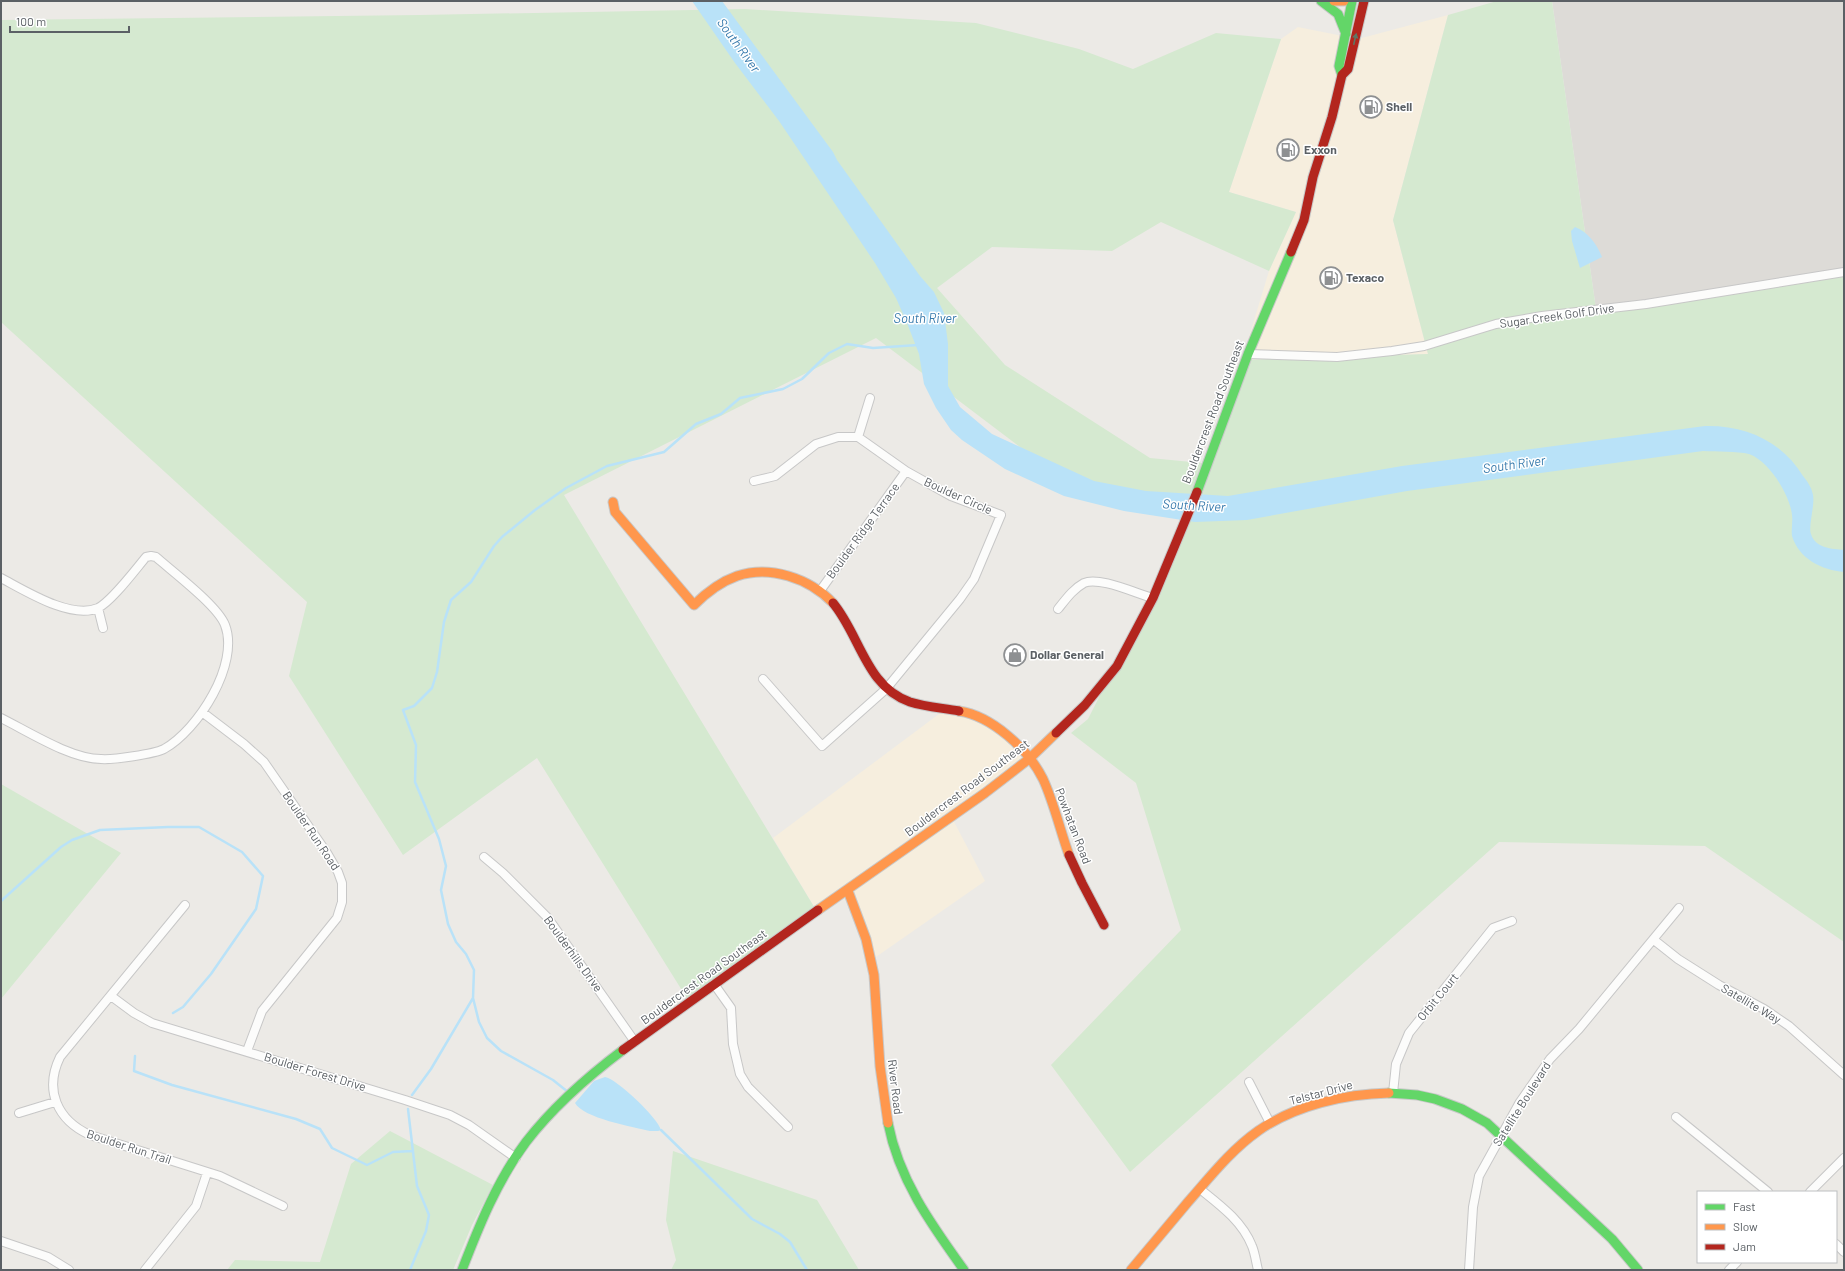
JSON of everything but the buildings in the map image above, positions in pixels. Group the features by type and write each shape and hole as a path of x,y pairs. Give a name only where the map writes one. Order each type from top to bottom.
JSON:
{"main road":[{"path":"1320,1 1332,8 1343,19 1346,34"},
{"path":"1334,1 1344,1"},
{"name":"Bouldercrest Road Southeast","path":"1342,75 1339,66 1352,1"},
{"name":"Bouldercrest Road Southeast","path":"462,1270 493,1198 516,1158 538,1127 576,1089 635,1042 714,984 985,793 1029,758 1085,705 1117,666 1153,598 1209,463 1248,354 1304,220 1313,177 1332,117 1342,75 1348,69 1364,1"},
{"name":"Powhatan Road","path":"613,502 615,512 694,605 724,582 738,576 756,573 790,577 820,591 832,602 847,623 874,675 886,688 900,698 922,706 963,712 986,719 996,726 1029,758 1041,774 1070,858 1104,925"},
{"name":"River Road","path":"848,891 860,919 874,970 880,1068 885,1110 892,1142 902,1173 920,1209 964,1270"},
{"name":"Telstar Drive","path":"1131,1270 1220,1165 1244,1141 1270,1123 1289,1114 1353,1095 1393,1093 1417,1095 1439,1100 1466,1111 1487,1123 1612,1239 1638,1270"}],"street":[{"name":"Sugar Creek Golf Drive","path":"1248,354 1337,357 1392,351 1424,346 1496,324 1542,316 1646,304 1844,272"},
{"path":"754,481 775,476 816,444 838,437 858,437 870,398"},
{"name":"Boulder Circle","path":"858,437 906,471 951,496 1001,515 974,579 960,599 886,688"},
{"name":"Boulder Ridge Terrace","path":"820,591 906,471"},
{"path":"1,578 54,605 74,610 98,608 110,599 150,553 209,603 225,625 228,650 226,660 212,697 202,712 180,738 163,749 102,760 79,757 1,718"},
{"path":"1058,609 1072,592 1086,582 1104,582 1153,598"},
{"path":"98,608 103,628"},
{"path":"763,679 822,746 886,688"},
{"name":"Boulder Run Road","path":"202,712 244,744 264,762 327,853 338,872 342,883 342,902 337,918 262,1011 247,1051"},
{"name":"Boulderhills Drive","path":"484,857 503,873 548,918 635,1042"},
{"path":"19,1113 55,1102 53,1094 53,1078 60,1057 185,905"},
{"name":"Satellite Boulevard","path":"1469,1270 1473,1207 1479,1176 1520,1102 1550,1059 1579,1030 1679,908"},
{"name":"Orbit Court","path":"1393,1093 1396,1064 1409,1033 1493,928 1512,921"},
{"name":"Satellite Way","path":"1654,940 1678,959 1719,985 1764,1009 1789,1026 1844,1074"},
{"path":"714,984 731,1008 733,1044 740,1074 748,1087 788,1128"},
{"name":"Boulder Forest Drive","path":"111,996 134,1013 152,1023 247,1051 450,1115 469,1125 516,1158"},
{"path":"1249,1082 1270,1123"},
{"name":"Boulder Run Trail","path":"55,1102 75,1127 82,1131 238,1184 282,1206"},
{"path":"1676,1117 1767,1191"},
{"path":"1811,1191 1844,1158"},
{"path":"145,1270 193,1211 208,1173"},
{"path":"1200,1189 1225,1209 1241,1227 1252,1246 1258,1270"},
{"path":"1,1241 48,1256 69,1270"}],"shaded area":[{"path":"1552,1 1844,1 1844,270 1596,309"},
{"path":"1448,15 1393,220 1428,354 1242,360 1269,271 1296,212 1229,192 1281,39 1298,27 1358,39"},
{"path":"947,708 988,718 1028,756 951,816 985,881 873,959 845,890 816,910 773,838"}],"green space":[{"path":"1497,1 1552,1 1596,309 1844,270 1844,942 1705,846 1499,842 1130,1172 1051,1065 1181,930 1136,783 1071,733 1088,719 1188,521 1086,497 876,338 564,495 816,910 688,1000 537,758 403,855 289,676 307,602 1,322 1,20 745,9 976,23 1079,49 1133,69 1216,33 1281,39 1229,192 1296,212 1269,271 1161,222 1112,251 992,247 937,288 1005,365 1150,458 1202,463 1242,360 1428,354 1393,220 1448,15"},
{"path":"1,784 121,853 1,999"},
{"path":"390,1131 493,1185 472,1225 453,1270 227,1270 235,1260 320,1262 351,1164"},
{"path":"673,1151 817,1200 859,1270 671,1270 676,1260 666,1220"}],"water":[{"name":"South River","path":"692,1 722,1 833,152 837,160 920,276 934,292 944,313 948,344 948,386 960,407 992,434 1094,481 1146,491 1228,496 1402,466 1705,426 1734,428 1761,438 1784,453 1808,482 1813,499 1810,531 1813,539 1824,547 1844,550 1844,572 1820,566 1812,562 1800,551 1792,536 1792,515 1783,489 1771,471 1764,464 1757,458 1744,453 1703,451 1407,491 1247,520 1195,522 1124,511 1064,496 1005,469 962,440 951,430 936,408 924,384 919,354 896,298 875,263 779,121 735,63"},
{"path":"1575,227 1580,229 1592,239 1602,257 1580,268 1572,241 1571,231"},
{"path":"605,1077 618,1084 645,1108 661,1130 650,1131 609,1121 588,1113 580,1108 575,1103 594,1081"}],"waterway":[{"path":"568,1092 553,1080 501,1051 487,1038 479,1022 473,998 474,970 466,954 456,942 448,924 441,890 446,866 439,839 415,782 416,745 403,710 414,706 432,688 437,672 444,622 451,600 471,582 494,546 502,537 535,510 566,488 607,466 664,452 696,424 721,414 740,398 783,389 802,379 829,353 847,344 873,348 918,345"},
{"path":"1,901 61,847 72,840 100,830 199,827 242,852 263,876 256,909 211,974 183,1007 173,1013"},
{"path":"412,1095 431,1069 473,998"},
{"path":"135,1056 134,1071 172,1085 296,1119 320,1129 332,1148 367,1165 393,1152 413,1151"},
{"path":"408,1109 417,1186 429,1215 426,1231 410,1270"},
{"path":"661,1130 752,1219 780,1234 790,1242 807,1270"}],"traffic: fast":[{"path":"1321,1 1338,14 1346,34"},
{"path":"1342,75 1339,66 1352,1"},
{"path":"1197,492 1248,354 1291,252"},
{"path":"462,1270 482,1220 497,1188 526,1142 547,1117 571,1093 623,1050"},
{"path":"1389,1093 1417,1095 1435,1099 1462,1109 1487,1123 1612,1239 1638,1270"},
{"path":"888,1123 893,1144 908,1182 928,1218 964,1270"}],"traffic: slow":[{"path":"1334,1 1344,1"},
{"path":"613,502 615,512 694,605 703,596 731,578 750,573 763,572 776,573 801,581 813,587 833,603"},
{"path":"959,711 971,714 996,727 1008,736 1028,756 1047,788 1069,855"},
{"path":"818,910 985,793 1029,759 1056,733"},
{"path":"848,891 866,939 874,975 880,1066 888,1123"},
{"path":"1131,1270 1221,1164 1248,1138 1258,1131 1288,1114 1321,1103 1355,1096 1389,1093"}],"traffic: jam":[{"path":"1291,252 1304,220 1313,177 1332,117 1342,75 1348,69 1364,1"},
{"path":"1056,733 1085,705 1117,666 1153,598 1197,492"},
{"path":"833,603 842,616 873,673 883,685 895,695 910,702 959,711"},
{"path":"1069,855 1104,925"},
{"path":"623,1050 818,910"}],"place":[{"name":"Shell","path":"1371,107"},
{"name":"Exxon","path":"1288,150"},
{"name":"Texaco","path":"1331,278"},
{"name":"Dollar General","path":"1015,655"}]}
